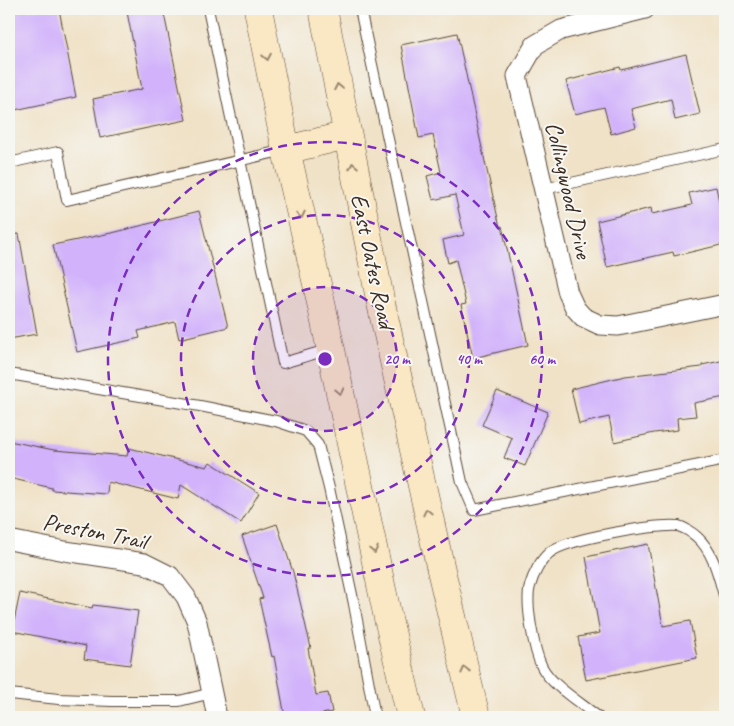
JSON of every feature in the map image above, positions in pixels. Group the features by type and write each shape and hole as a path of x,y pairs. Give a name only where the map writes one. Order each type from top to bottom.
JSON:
{"main road":[{"path":"258,9 286,150 411,717"},
{"name":"East Oates Road","path":"323,9 382,309 476,717"},
{"path":"286,150 347,135"}],"street":[{"name":"Collingwood Drive","path":"645,9 561,30 535,45 517,76 568,293 575,308 583,317 600,325 618,326 725,304"},
{"name":"Preston Trail","path":"9,540 144,563 170,576 186,597 197,622 218,717"}],"lane":[{"path":"208,9 283,363 331,348"},
{"path":"360,9 462,482 474,510 725,460"},
{"path":"544,189 725,149"},
{"path":"9,162 58,152 67,200 286,150"},
{"path":"9,374 210,408 276,421 306,430 318,444 329,488 354,604 375,717"},
{"path":"598,717 557,686 542,667 534,644 530,618 530,587 541,562 550,552 593,537 636,529 680,526 698,538 712,557 725,598"},
{"path":"9,694 58,699 179,701 212,693"}],"building":[{"path":"9,9 59,9 76,97 15,110 9,78"},
{"path":"143,9 163,9 186,120 100,138 93,99 142,89 127,12"},
{"path":"457,33 528,345 473,358 461,305 466,304 456,260 448,263 443,240 464,235 455,195 433,200 427,176 441,172 433,135 419,138 401,45"},
{"path":"686,54 700,114 675,120 671,99 631,109 636,127 611,134 604,107 575,114 566,81 620,67 621,70"},
{"path":"716,187 725,229 725,244 674,256 673,252 607,267 597,221 651,208 652,214 692,205 689,193"},
{"path":"199,211 228,327 179,339 175,322 138,331 140,338 77,352 53,245 116,232"},
{"path":"19,234 37,334 9,339 9,235"},
{"path":"725,360 725,397 694,403 696,416 677,418 678,430 614,442 609,417 579,424 571,389 625,376 702,367 702,365"},
{"path":"497,391 548,412 525,466 504,458 512,438 482,425"},
{"path":"9,441 54,450 127,456 129,448 207,467 210,462 259,493 241,523 181,485 178,499 108,482 107,494 52,490 52,488 9,478"},
{"path":"277,524 293,572 311,648 308,648 316,695 328,693 332,712 306,717 285,717 274,656 272,657 259,599 263,598 242,536"},
{"path":"648,544 663,626 690,621 697,658 586,680 578,637 600,633 586,557"},
{"path":"20,593 92,608 93,605 138,611 130,665 84,659 86,646 12,631"}]}
